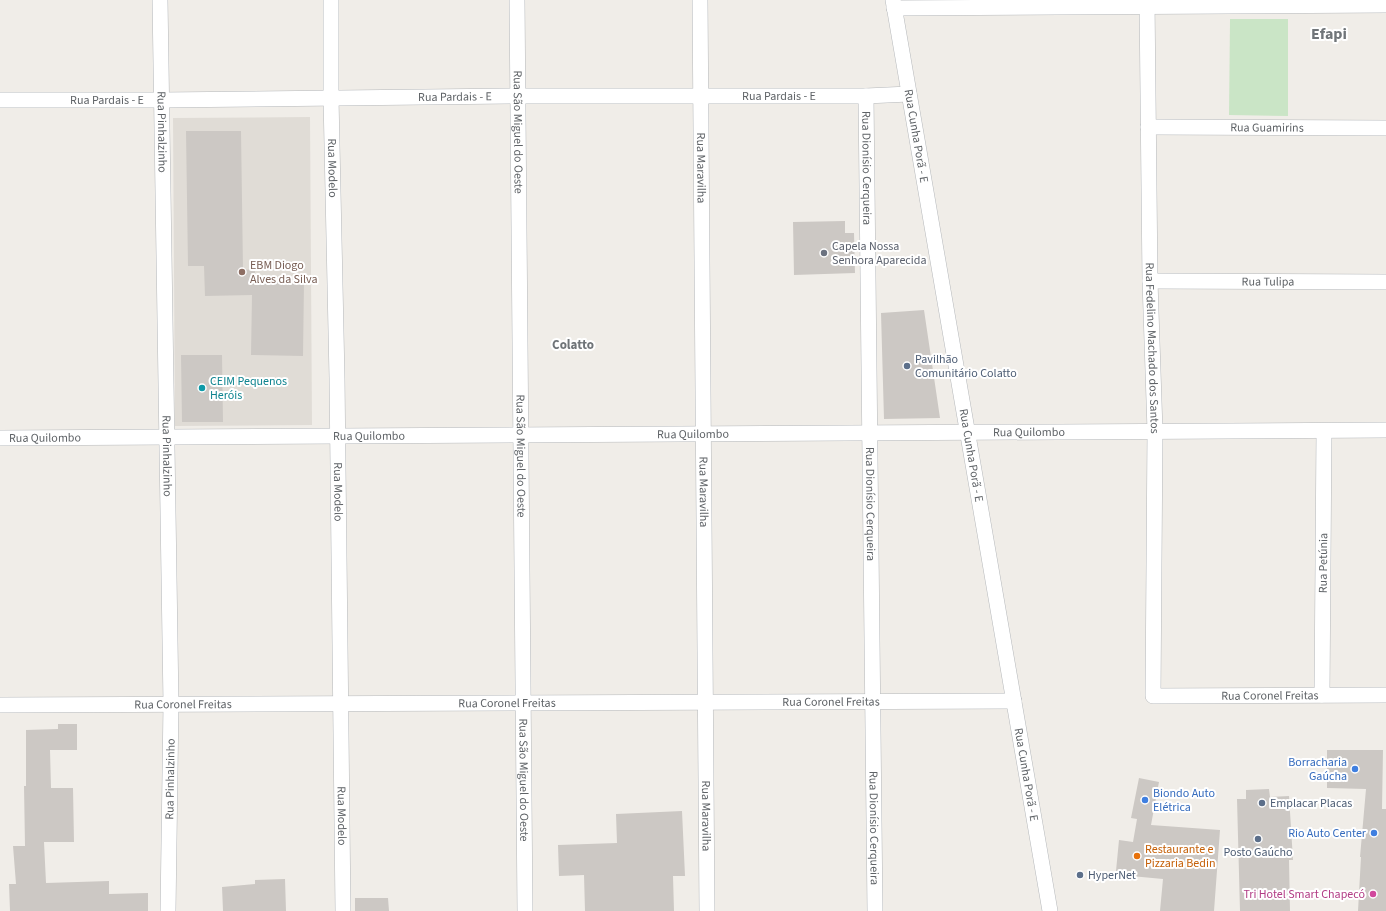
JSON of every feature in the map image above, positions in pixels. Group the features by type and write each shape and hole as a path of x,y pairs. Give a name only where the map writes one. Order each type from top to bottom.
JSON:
{"street":[{"name":"Rua Pinhalzinho","path":"160,0 171,704 168,911"},
{"name":"Rua Modelo","path":"331,0 331,98 338,437 343,911"},
{"name":"Rua São Miguel do Oeste","path":"517,0 525,911"},
{"name":"Rua Maravilha","path":"700,0 702,97 707,911"},
{"path":"894,4 1147,3 1386,5"},
{"name":"Rua Fedelino Machado dos Santos","path":"1147,3 1150,281 1155,432 1153,696"},
{"name":"Rua Cunha Porã - E","path":"894,4 1050,911"},
{"name":"Rua Pardais - E","path":"0,100 162,100 517,96 866,96 909,94"},
{"name":"Rua Dionísio Cerqueira","path":"866,96 875,911"},
{"name":"Rua Guamirins","path":"1148,127 1386,128"},
{"name":"Rua Tulipa","path":"1150,281 1386,282"},
{"name":"Rua Quilombo","path":"0,438 870,433 968,434 1386,430"},
{"name":"Rua Petúnia","path":"1322,695 1324,431"},
{"name":"Rua Coronel Freitas","path":"1153,696 1386,695"},
{"name":"Rua Coronel Freitas","path":"0,705 1014,701"}],"shaded area":[{"name":"EBM Diogo Alves da Silva","path":"310,117 312,425 175,426 173,118"}],"green space":[{"path":"1230,19 1288,19 1288,116 1229,115"}],"building":[{"path":"186,131 241,131 243,270 255,269 255,281 304,282 303,356 251,355 252,295 205,296 204,266 188,266"},
{"name":"Capela Nossa Senhora Aparecida","path":"845,221 845,233 854,233 855,273 794,275 793,222"},
{"name":"Pavilhão Comunitário Colatto","path":"924,310 940,418 884,419 881,313"},
{"name":"CEIM Pequenos Heróis","path":"181,355 222,355 223,422 182,422"},
{"path":"58,724 77,724 77,750 50,750 51,788 73,788 74,842 44,842 46,883 109,881 109,894 148,893 148,911 10,911 9,884 16,884 13,846 25,846 24,786 26,786 26,730 58,729"},
{"path":"1327,750 1383,750 1382,809 1386,809 1386,911 1358,911 1360,857 1366,789 1327,788"},
{"path":"1139,778 1159,782 1151,825 1220,830 1214,911 1160,911 1163,879 1131,876 1131,872 1116,871 1119,840 1133,842 1137,819 1131,818"},
{"path":"1269,789 1270,797 1289,796 1293,860 1289,860 1290,911 1240,911 1237,799 1246,799 1246,790"},
{"path":"682,811 685,876 673,876 674,911 585,911 584,875 559,876 558,845 617,843 616,814"},
{"path":"285,879 286,911 223,911 222,887 255,884 255,880"},
{"path":"355,898 388,898 389,911 355,911"}],"place":[{"name":"Capela Nossa Senhora Aparecida","path":"824,253"},
{"name":"EBM Diogo Alves da Silva","path":"242,272"},
{"name":"Pavilhão Comunitário Colatto","path":"907,366"},
{"name":"CEIM Pequenos Heróis","path":"202,388"},
{"name":"Borracharia Gaúcha","path":"1355,769"},
{"name":"Biondo Auto Elétrica","path":"1145,800"},
{"name":"Emplacar Placas","path":"1262,803"},
{"name":"Rio Auto Center","path":"1374,833"},
{"name":"Posto Gaúcho","path":"1258,839"},
{"name":"Restaurante e Pizzaria Bedin","path":"1137,856"},
{"name":"HyperNet","path":"1080,875"},
{"name":"Tri Hotel Smart Chapecó","path":"1373,894"}],"district":[{"name":"Efapi","path":"1329,33"},
{"name":"Colatto","path":"573,344"}]}
